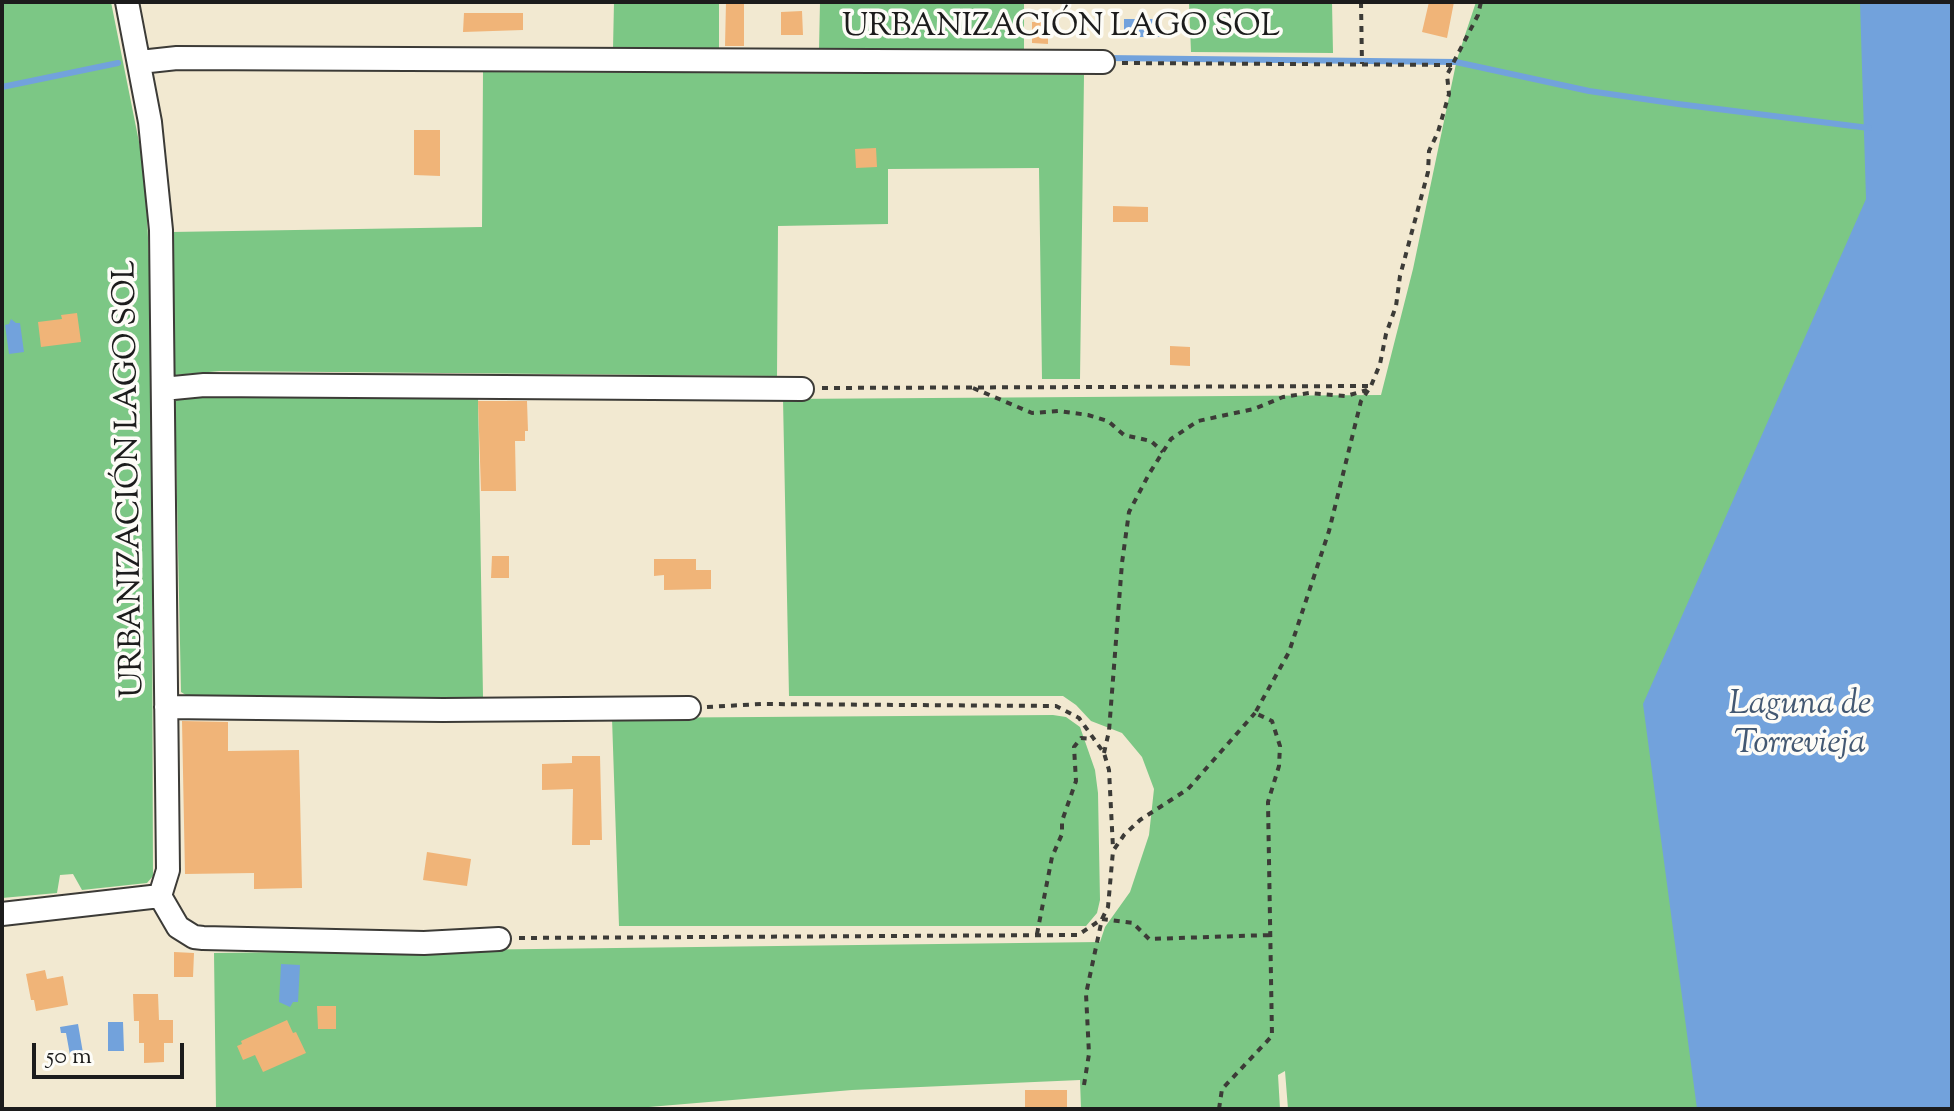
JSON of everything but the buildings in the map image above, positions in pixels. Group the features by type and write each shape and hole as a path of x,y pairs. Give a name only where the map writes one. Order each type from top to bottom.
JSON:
{"street":[{"name":"URBANIZACIÓN LAGO SOL","path":"127,2 157,170 161,230 168,870 160,896"},
{"name":"URBANIZACIÓN LAGO SOL","path":"140,62 177,58 1103,62"},
{"path":"163,389 204,385 802,389"},
{"path":"166,707 443,710 689,708"},
{"path":"2,914 160,896 178,927 194,937 424,943 499,939"}],"path":[{"path":"1361,2 1362,64"},
{"path":"1113,851 1140,820 1188,789 1202,776 1255,713 1289,652 1329,531 1361,401 1370,387 1396,306 1400,276 1428,172 1429,151 1449,94 1447,75 1478,15 1481,2"},
{"name":"URBANIZACIÓN LAGO SOL","path":"1103,62 1454,65"},
{"path":"971,387 1032,413 1059,411 1108,421 1124,435 1151,441 1163,452"},
{"path":"802,389 1370,387"},
{"path":"1104,753 1129,512 1163,452 1180,431 1198,421 1254,409 1295,394 1346,396 1370,387"},
{"path":"689,708 761,704 1056,706 1079,718 1104,753 1109,770 1113,851 1108,907 1102,919 1086,994 1089,1044 1084,1085"},
{"path":"1219,1109 1222,1089 1272,1036 1268,802 1279,766 1280,746 1272,721 1255,713"},
{"path":"1037,934 1052,857 1062,834 1062,821 1076,781 1074,747 1081,738 1094,739"},
{"path":"499,939 1078,935 1102,919 1133,923 1149,939 1269,935"}],"green space":[{"path":"2,2 111,2 145,172 151,303 153,876 147,883 82,890 73,874 60,875 57,893 2,898"},
{"path":"614,2 719,2 719,50 613,49"},
{"path":"820,2 1024,2 1024,51 819,50"},
{"path":"1189,2 1332,2 1333,53 1191,52"},
{"path":"1476,2 1952,2 1952,1109 1288,1109 1285,1071 1278,1075 1280,1109 1081,1109 1080,1080 852,1090 625,1109 216,1109 214,953 1100,942 1105,927 1130,892 1149,835 1154,789 1142,757 1122,733 1091,721 1063,696 789,696 783,399 1381,395 1413,269 1457,59"},
{"path":"483,72 1084,75 1080,379 1042,379 1039,168 888,169 888,224 778,226 777,376 220,371 175,375 171,232 482,227"},
{"path":"478,393 483,697 189,697 181,692 175,401 184,396"},
{"path":"1066,717 1080,727 1095,770 1100,900 1097,913 1086,926 619,926 612,718"}],"water":[{"name":"Laguna de Torrevieja","path":"1860,2 1952,2 1952,1109 1697,1109 1643,704 1866,199"},
{"path":"1124,19 1160,19 1160,37 1124,37"},
{"path":"11,319 20,323 24,352 9,354 5,325"},
{"path":"281,964 300,965 298,1002 293,1002 290,1007 279,1002"},
{"path":"108,1022 123,1022 124,1051 108,1051"},
{"path":"78,1024 83,1053 70,1055 66,1033 61,1033 60,1027"}],"waterway":[{"path":"1106,58 1456,62 1589,91 1869,128"},
{"path":"2,87 118,63"}]}
